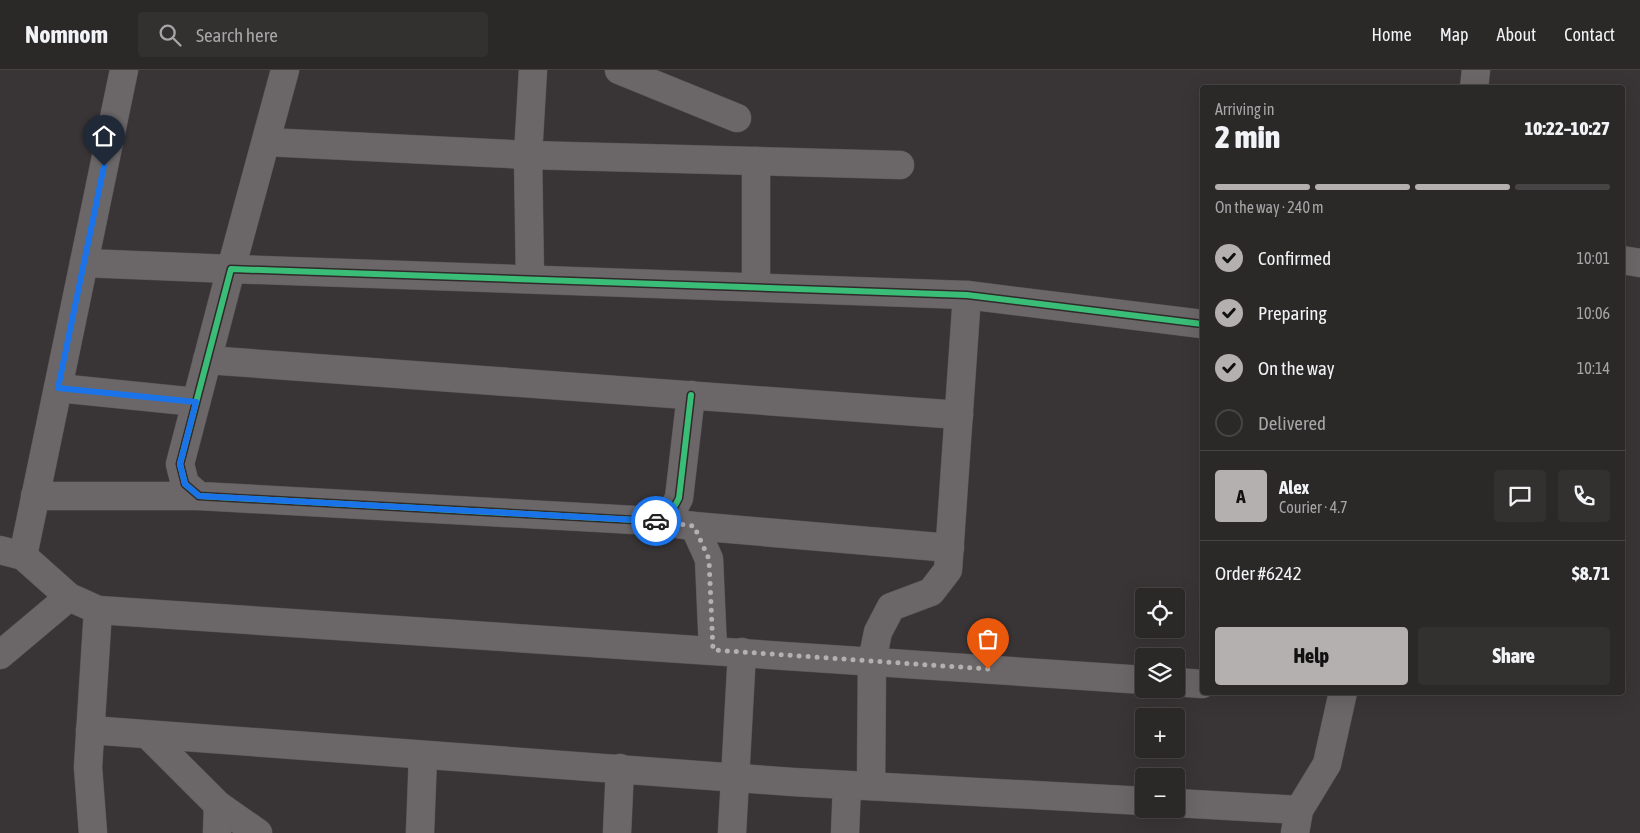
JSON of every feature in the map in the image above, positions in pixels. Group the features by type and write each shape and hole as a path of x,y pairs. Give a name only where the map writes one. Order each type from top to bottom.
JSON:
{"street":[{"path":"124,70 36,496 12,553 69,597 98,610 1135,679"},
{"path":"199,496 185,484 180,464 285,70"},
{"path":"530,279 528,155 533,70"},
{"path":"619,70 736,118"},
{"path":"1474,85 1476,70"},
{"path":"266,142 528,155 900,165"},
{"path":"756,161 756,287"},
{"path":"1625,260 1640,263"},
{"path":"84,263 967,295 1200,324"},
{"path":"845,833 859,786 872,661 878,632 891,607 931,592 948,570 967,295"},
{"path":"207,360 958,415"},
{"path":"58,388 196,402"},
{"path":"653,521 670,515 678,498 691,395"},
{"path":"36,496 199,496 653,521 950,548"},
{"path":"694,526 709,559 713,650"},
{"path":"0,655 69,597"},
{"path":"93,833 88,767 98,610"},
{"path":"732,833 742,652"},
{"path":"1185,683 1200,684"},
{"path":"1185,804 1297,822 1327,764 1336,695"},
{"path":"90,730 735,778 1135,801"},
{"path":"148,734 218,805 258,833"},
{"path":"420,833 422,755"},
{"path":"617,833 620,768"},
{"path":"217,833 218,805"}],"cycle path":[{"path":"691,395 679,498 670,515 653,521 199,496 185,484 180,464 231,269 967,295 1200,324"}],"way so far":[{"path":"656,521 694,526 709,559 713,650 988,669"}],"route":[{"path":"104,166 58,388 196,402 180,464 185,484 199,496 656,521"}]}
